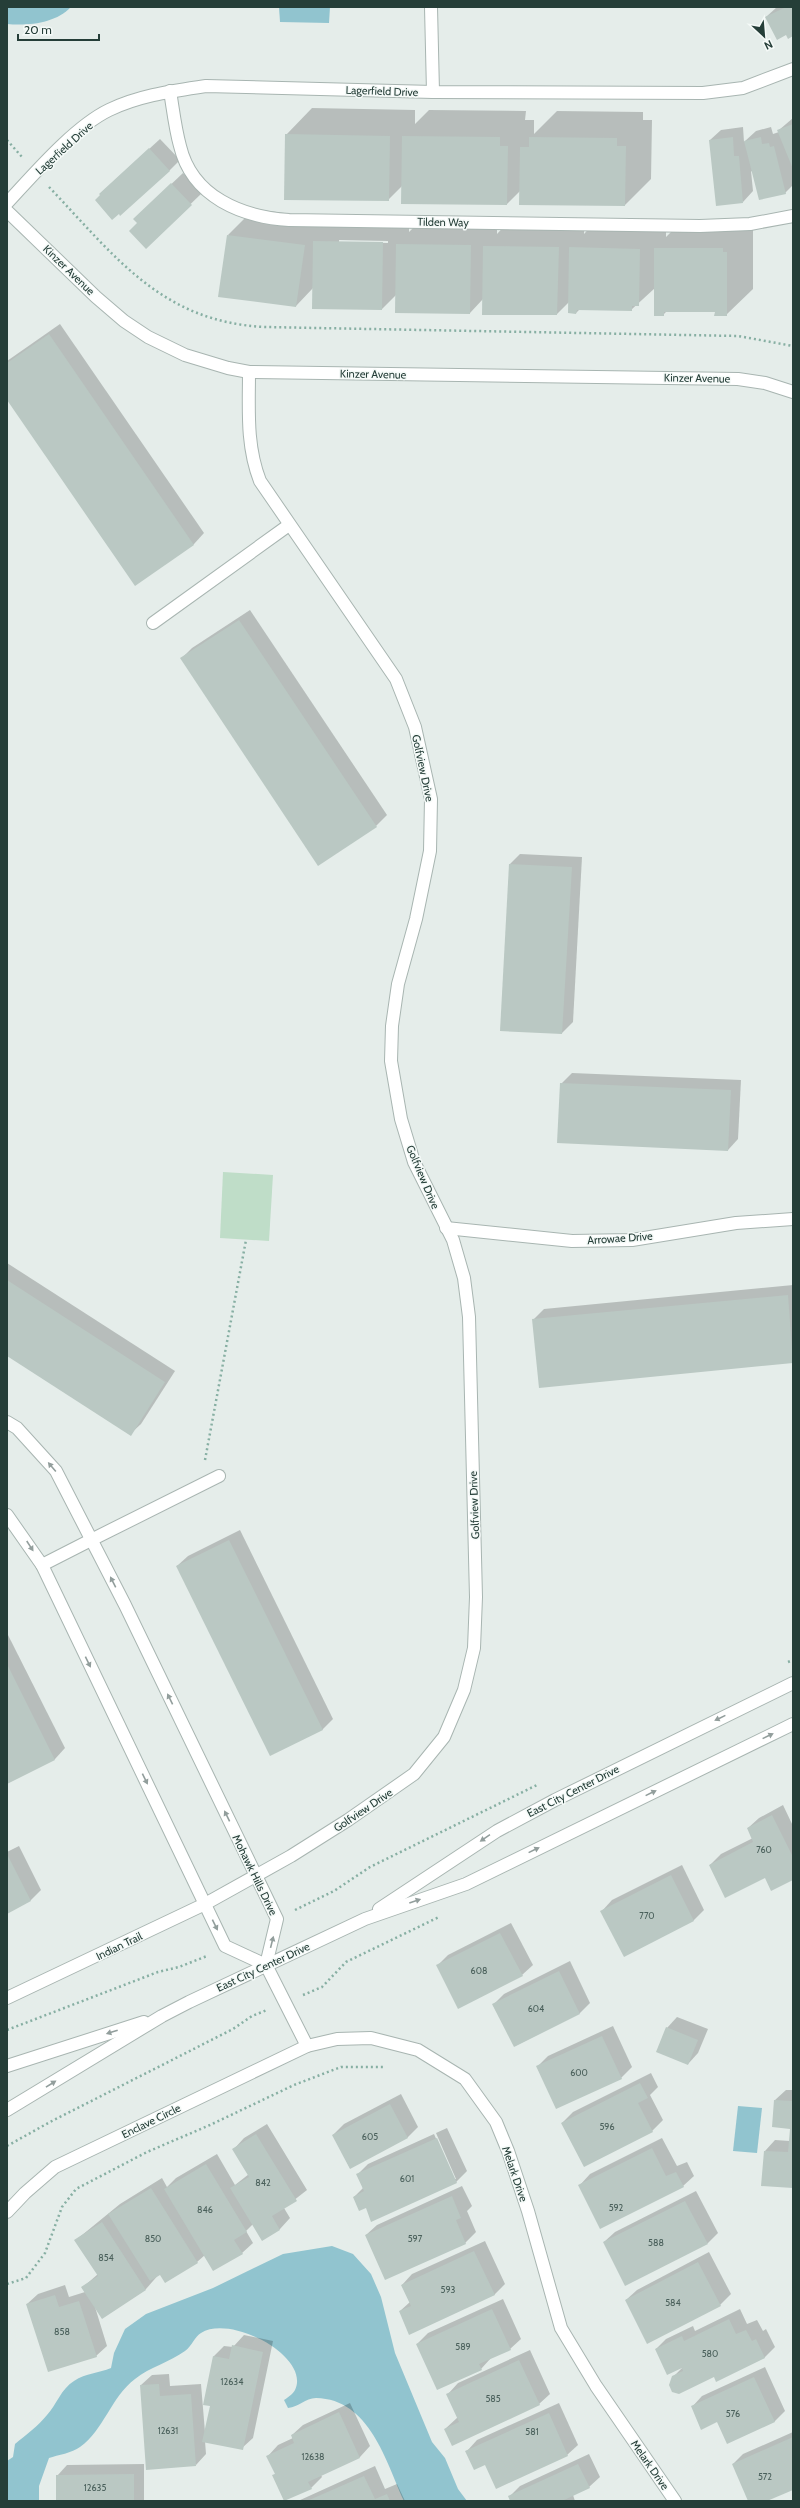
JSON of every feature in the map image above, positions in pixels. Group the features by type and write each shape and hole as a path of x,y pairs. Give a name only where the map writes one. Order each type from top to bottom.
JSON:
{"street":[{"path":"431,7 433,92"},
{"name":"Lagerfield Drive","path":"7,203 75,135 107,111 128,102 170,91 206,86 433,92 703,93 743,88 793,69"},
{"name":"Tilden Way","path":"170,91 180,147 196,179 224,204 256,216 289,220 700,226 750,224 793,216"},
{"name":"Kinzer Avenue","path":"7,211 96,297 148,337 185,355 228,368 249,372 725,378 764,383 793,392"},
{"name":"Golfview Drive","path":"229,1891 348,1820 414,1774 444,1737 464,1690 474,1648 476,1597 469,1317 464,1278 453,1240 414,1162 401,1119 391,1061 398,984 416,919 430,851 432,799 415,727 396,679 267,494 255,468 249,433 249,372"},
{"path":"153,623 289,525"},
{"name":"Arrowae Drive","path":"446,1228 572,1241 632,1240 736,1223 793,1219"},
{"name":"Mohawk Hills Drive","path":"7,1422 18,1428 56,1471 277,1919 266,1965"},
{"path":"42,1565 219,1476"},
{"path":"7,1515 42,1565 225,1946 266,1965 307,2046"},
{"name":"East City Center Drive","path":"365,1919 497,1831 562,1796 793,1683"},
{"name":"East City Center Drive","path":"7,2110 162,2016 365,1919 466,1884 793,1724"},
{"name":"Indian Trail","path":"7,1998 205,1904 229,1891"},
{"name":"East City Center Drive","path":"7,2066 162,2016"},
{"name":"Melark Drive","path":"307,2046 336,2039 371,2038 418,2050 465,2079 496,2122 508,2151 528,2211 560,2328 596,2386 675,2501"},
{"name":"Enclave Circle","path":"7,2212 25,2193 55,2167 307,2046"}],"path":[{"path":"7,140 36,173 143,283 182,308 221,322 265,327 738,336 793,346"},
{"path":"200,1485 246,1240"},
{"path":"7,2030 158,1972 200,1959 225,1946"},
{"path":"7,2146 50,2122 233,2029 252,2016 285,2004"},
{"path":"7,2284 26,2278 45,2253 62,2207 76,2189 147,2152 210,2125 294,2085 341,2067 384,2067"}],"green space":[{"path":"223,1172 273,1175 269,1241 220,1238"}],"water":[{"path":"7,7 71,7 58,17 50,20 33,24 7,24"},
{"path":"279,7 330,7 329,23 280,22"},
{"path":"738,2106 762,2108 757,2153 733,2151"},
{"path":"332,2246 353,2254 371,2274 381,2297 395,2353 432,2442 445,2458 458,2489 467,2501 404,2501 374,2435 363,2421 350,2409 335,2401 316,2398 309,2399 288,2408 284,2400 295,2390 297,2377 291,2364 280,2352 265,2342 248,2334 231,2329 214,2329 201,2333 185,2351 147,2371 127,2386 113,2404 102,2423 80,2447 49,2458 39,2486 39,2501 7,2501 7,2461 13,2457 15,2444 43,2419 62,2392 70,2384 83,2376 111,2368 114,2353 125,2329 146,2314 213,2288 283,2254"}],"building":[{"path":"786,7 793,7 793,36 788,39 786,35 777,40 765,17"},
{"path":"793,124 793,169 777,130"},
{"path":"285,134 390,136 389,201 284,200"},
{"path":"402,136 500,137 500,146 508,146 507,205 401,204"},
{"path":"529,137 617,138 617,146 626,146 625,206 519,205 520,147 529,147"},
{"path":"733,137 734,156 739,156 743,203 716,206 709,140"},
{"path":"761,137 762,144 769,143 770,147 774,146 786,194 759,200 744,141"},
{"path":"149,148 170,171 120,216 119,214 112,220 95,200 100,195 99,194"},
{"path":"171,183 192,205 146,249 129,231 137,223 133,219"},
{"path":"227,235 305,245 296,307 218,297"},
{"path":"313,241 383,242 382,310 312,309"},
{"path":"396,244 471,245 470,314 395,313"},
{"path":"483,246 559,247 557,315 482,315"},
{"path":"569,247 640,249 639,306 632,306 632,311 577,310 576,314 568,313"},
{"path":"654,248 723,248 723,252 727,252 727,316 714,316 715,312 664,312 664,316 654,316"},
{"path":"49,334 194,545 135,586 7,400 7,363"},
{"path":"239,620 377,827 318,866 180,658"},
{"path":"509,864 572,867 562,1034 500,1031"},
{"path":"560,1083 731,1090 728,1151 557,1143"},
{"path":"7,1280 165,1382 131,1436 7,1356"},
{"path":"788,1295 793,1363 539,1388 532,1319"},
{"path":"229,1540 323,1730 270,1756 176,1566"},
{"path":"7,1664 55,1760 7,1784"},
{"path":"772,1815 793,1857 793,1880 771,1891 765,1878 725,1898 709,1865 753,1842 747,1828"},
{"path":"7,1854 31,1901 7,1914"},
{"path":"671,1875 694,1921 624,1957 600,1911"},
{"path":"500,1933 523,1976 458,2009 436,1965"},
{"path":"559,1971 580,2014 514,2047 492,2004"},
{"path":"666,2027 698,2040 688,2065 656,2052"},
{"path":"602,2036 622,2079 556,2109 536,2066"},
{"path":"640,2083 648,2098 638,2103 653,2132 584,2167 561,2123"},
{"path":"774,2100 793,2101 793,2188 761,2186 764,2151 788,2152 790,2129 772,2127"},
{"path":"390,2104 408,2138 350,2169 332,2135"},
{"path":"256,2134 297,2201 272,2216 280,2230 262,2241 230,2188 249,2177 232,2149"},
{"path":"437,2138 457,2183 371,2222 366,2208 359,2211 353,2197 364,2191 356,2174"},
{"path":"652,2148 666,2176 676,2172 684,2187 600,2229 578,2185"},
{"path":"206,2164 247,2232 234,2240 243,2254 213,2271 164,2189"},
{"path":"151,2188 198,2263 165,2283 160,2275 150,2281 108,2214"},
{"path":"452,2196 461,2218 456,2220 466,2244 385,2280 365,2235"},
{"path":"685,2201 708,2244 625,2286 603,2242"},
{"path":"102,2222 146,2290 102,2319 81,2287 98,2276 74,2240"},
{"path":"474,2251 495,2295 409,2335 399,2311 411,2306 401,2285"},
{"path":"698,2262 721,2306 647,2344 625,2300"},
{"path":"55,2295 59,2307 79,2301 97,2357 48,2372 26,2304"},
{"path":"492,2309 511,2350 479,2364 482,2370 437,2390 416,2344"},
{"path":"729,2319 736,2334 746,2330 752,2341 756,2339 765,2358 716,2382 714,2377 679,2394 672,2392 669,2385 672,2376 683,2371 682,2368 667,2375 655,2349 682,2336 684,2341"},
{"path":"232,2345 263,2352 243,2450 202,2442 210,2406 203,2405 213,2356 229,2359"},
{"path":"519,2360 540,2405 452,2446 444,2429 459,2422 446,2394"},
{"path":"754,2377 775,2422 727,2444 717,2422 701,2430 691,2406"},
{"path":"159,2384 160,2396 191,2394 196,2466 146,2470 140,2385"},
{"path":"339,2412 360,2458 308,2482 312,2489 284,2501 272,2475 275,2474 266,2456 294,2443 291,2435"},
{"path":"549,2413 568,2456 496,2489 485,2465 474,2470 465,2451"},
{"path":"793,2437 793,2490 767,2501 748,2501 732,2464"},
{"path":"578,2464 590,2488 562,2501 510,2501 508,2496"},
{"path":"134,2474 134,2501 56,2501 56,2475"},
{"path":"364,2476 375,2499 387,2494 390,2501 307,2501"}]}
